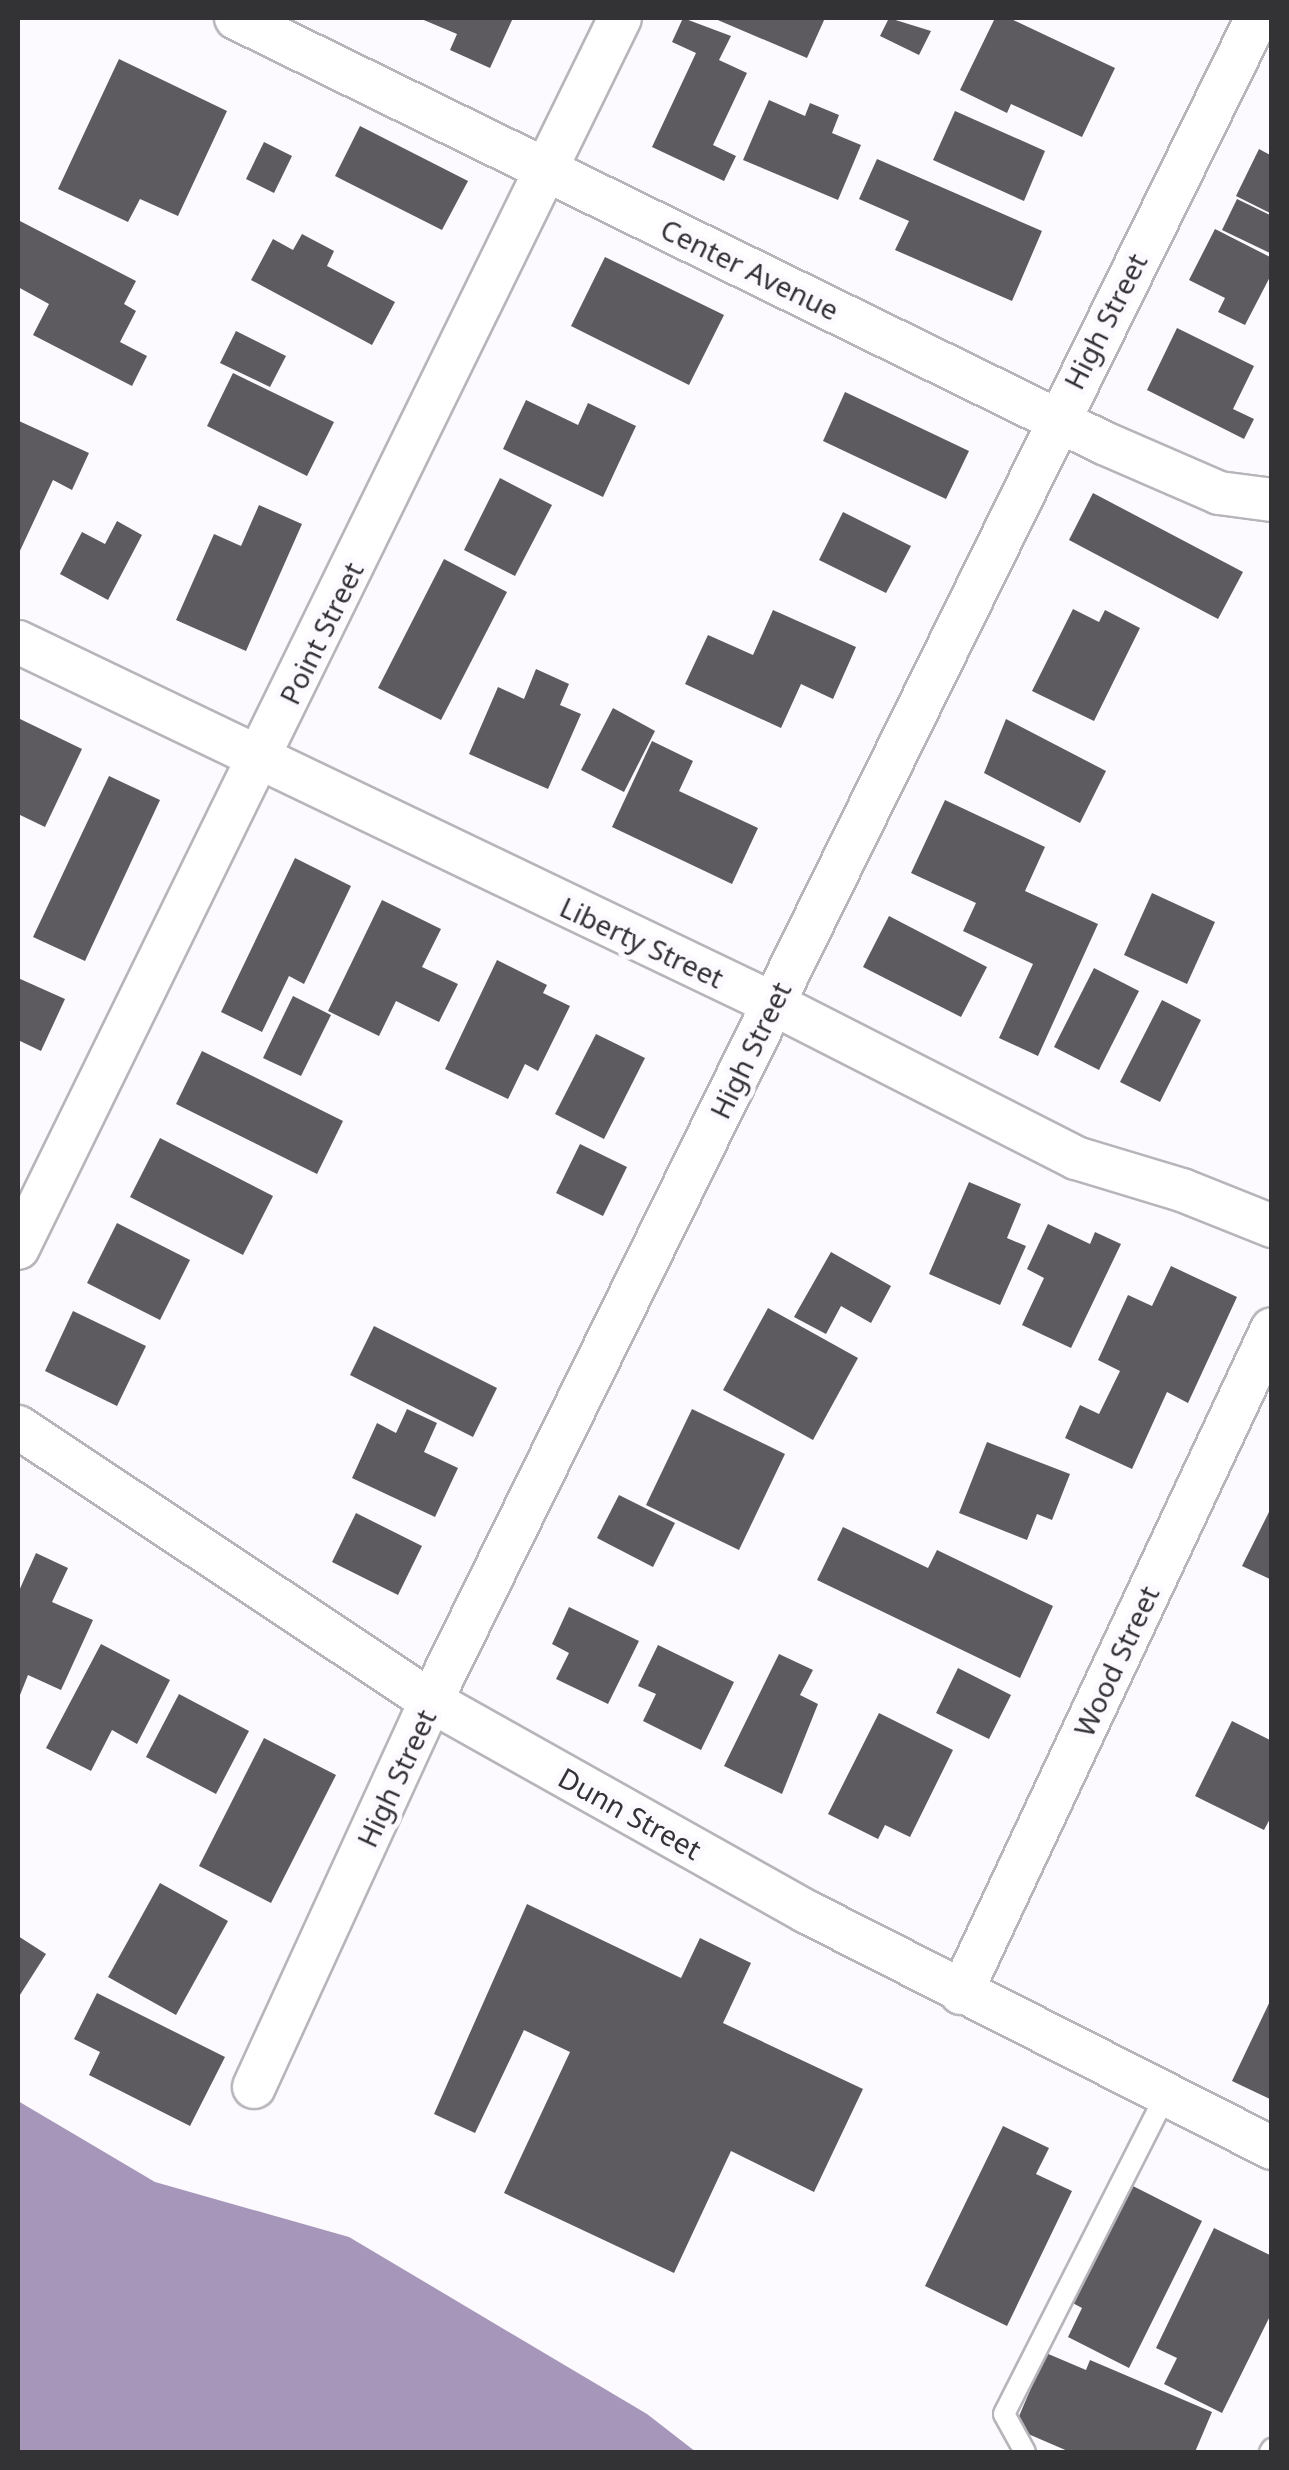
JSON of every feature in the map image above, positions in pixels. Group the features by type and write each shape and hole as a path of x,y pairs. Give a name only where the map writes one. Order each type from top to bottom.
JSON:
{"street":[{"name":"Center Avenue","path":"236,18 1056,419 1219,493 1272,500"},
{"name":"Point Street","path":"18,1248 620,18"},
{"name":"High Street","path":"254,2087 431,1701 1056,419 1257,18"},
{"name":"Liberty Street","path":"18,642 774,1004 1076,1158 1182,1190 1272,1226"},
{"name":"Wood Street","path":"961,1993 1272,1329"},
{"name":"Dunn Street","path":"18,1427 431,1701 961,1993 1272,2148"}],"lane":[{"path":"1025,2452 1004,2414 1166,2095"}],"shaded area":[{"path":"18,2101 155,2182 349,2237 647,2414 696,2452 18,2452"}],"building":[{"path":"419,18 513,18 490,68 450,50 457,34"},
{"path":"683,18 731,36 719,60 747,73 713,145 736,156 724,181 652,147 696,53 672,42"},
{"path":"713,18 825,18 807,58"},
{"path":"889,18 931,31 919,55 880,36"},
{"path":"995,18 1009,18 1115,68 1082,137 1011,104 1007,113 960,90"},
{"path":"119,59 227,111 178,216 140,199 128,222 58,189"},
{"path":"769,100 805,116 810,103 839,115 832,133 861,145 838,200 743,160"},
{"path":"955,111 1045,151 1024,201 933,160"},
{"path":"360,126 468,181 442,230 335,176"},
{"path":"264,142 292,156 274,193 246,179"},
{"path":"1259,149 1272,156 1272,214 1236,196"},
{"path":"877,159 1042,231 1012,301 895,250 909,221 859,199"},
{"path":"1237,199 1272,216 1272,254 1222,230"},
{"path":"18,220 136,281 124,304 136,311 120,342 147,356 132,386 33,335 49,304 18,287"},
{"path":"1215,229 1272,258 1272,273 1245,325 1218,312 1225,298 1189,280"},
{"path":"302,234 334,251 327,266 395,302 372,345 251,280 273,239 293,250"},
{"path":"605,257 724,315 689,385 571,326"},
{"path":"1177,328 1254,366 1233,409 1254,419 1244,439 1147,390"},
{"path":"236,331 286,356 270,387 220,363"},
{"path":"233,373 334,422 307,476 207,426"},
{"path":"845,392 969,451 946,499 823,441"},
{"path":"526,400 578,425 588,403 636,426 603,497 503,449"},
{"path":"19,421 89,453 72,490 53,480 18,555"},
{"path":"500,478 552,505 515,576 464,550"},
{"path":"1093,493 1243,572 1218,619 1069,540"},
{"path":"259,505 302,524 246,651 176,620 214,534 241,546"},
{"path":"843,512 911,546 886,593 819,560"},
{"path":"117,521 142,535 108,600 60,574 82,532 105,544"},
{"path":"444,559 507,592 441,720 378,688"},
{"path":"1073,609 1099,622 1105,610 1140,628 1094,721 1032,691"},
{"path":"773,610 856,647 833,699 801,684 781,728 685,684 708,635 753,655"},
{"path":"536,669 569,684 560,705 581,714 548,789 469,754 498,687 524,699"},
{"path":"613,708 655,731 624,792 581,770"},
{"path":"18,718 82,749 45,827 18,814"},
{"path":"1006,719 1106,771 1080,823 984,773"},
{"path":"652,741 693,761 679,791 758,828 732,884 612,827"},
{"path":"109,776 160,800 85,961 33,937"},
{"path":"945,800 1045,847 1025,891 1098,924 1038,1056 999,1038 1033,964 963,931 976,903 911,873"},
{"path":"295,858 351,886 304,984 289,976 262,1032 221,1012"},
{"path":"1152,893 1215,922 1187,984 1124,955"},
{"path":"382,900 441,929 422,967 458,984 439,1022 396,1001 379,1036 328,1011"},
{"path":"889,916 987,967 961,1017 863,967"},
{"path":"497,960 547,985 543,993 570,1006 538,1071 525,1064 508,1099 445,1069"},
{"path":"1094,968 1139,991 1099,1070 1054,1047"},
{"path":"18,978 65,999 41,1051 18,1040"},
{"path":"293,996 331,1015 301,1076 263,1058"},
{"path":"1162,1000 1201,1020 1160,1102 1120,1082"},
{"path":"596,1034 645,1058 604,1139 555,1114"},
{"path":"202,1051 343,1121 317,1174 176,1104"},
{"path":"160,1138 273,1196 243,1255 130,1197"},
{"path":"580,1144 627,1167 603,1216 556,1193"},
{"path":"969,1182 1021,1204 1007,1238 1026,1246 1000,1305 929,1274"},
{"path":"117,1223 190,1260 160,1320 87,1283"},
{"path":"1048,1224 1090,1244 1095,1232 1121,1244 1071,1348 1022,1325 1044,1278 1027,1269"},
{"path":"831,1252 891,1286 871,1323 841,1306 826,1334 794,1317"},
{"path":"1171,1266 1237,1297 1188,1403 1167,1392 1132,1469 1065,1438 1080,1405 1099,1414 1120,1371 1098,1360 1128,1295 1152,1306"},
{"path":"768,1308 858,1358 813,1440 723,1390"},
{"path":"73,1311 146,1346 117,1406 45,1371"},
{"path":"374,1326 497,1388 473,1437 350,1375"},
{"path":"407,1409 437,1423 424,1452 458,1468 435,1517 352,1478 377,1423 396,1433"},
{"path":"692,1409 785,1454 739,1550 646,1505"},
{"path":"987,1442 1070,1474 1052,1520 1037,1514 1027,1540 959,1513"},
{"path":"619,1495 675,1523 653,1567 597,1538"},
{"path":"1272,1506 1272,1580 1242,1566"},
{"path":"356,1513 422,1546 398,1595 332,1562"},
{"path":"843,1527 928,1568 937,1550 1053,1606 1020,1678 817,1580"},
{"path":"36,1553 68,1568 52,1602 93,1620 61,1690 28,1675 18,1700 18,1593"},
{"path":"569,1607 639,1641 608,1704 556,1679 569,1653 552,1644"},
{"path":"101,1644 170,1680 137,1744 112,1730 91,1771 46,1748"},
{"path":"658,1645 734,1682 701,1750 643,1721 656,1694 638,1686"},
{"path":"779,1654 813,1670 800,1695 818,1704 782,1794 724,1766"},
{"path":"958,1668 1011,1695 989,1739 936,1713"},
{"path":"179,1694 249,1731 216,1794 146,1757"},
{"path":"879,1713 953,1750 910,1837 885,1825 878,1839 828,1814"},
{"path":"1232,1721 1272,1741 1272,1815 1264,1830 1195,1796"},
{"path":"264,1738 336,1775 271,1903 199,1866"},
{"path":"160,1883 228,1921 176,2015 108,1977"},
{"path":"527,1904 681,1978 700,1938 751,1963 723,2023 863,2089 814,2192 731,2151 674,2273 504,2193 570,2052 524,2030 475,2133 434,2114"},
{"path":"18,1936 46,1954 18,1998"},
{"path":"97,1993 225,2057 190,2126 89,2075 100,2052 74,2039"},
{"path":"1272,1997 1272,2100 1232,2081"},
{"path":"1003,2126 1049,2148 1036,2174 1072,2191 1007,2326 925,2286"},
{"path":"1127,2183 1202,2221 1129,2368 1068,2337 1082,2308 1069,2301"},
{"path":"1214,2228 1272,2256 1272,2312 1222,2413 1164,2384 1177,2358 1156,2348"},
{"path":"1046,2353 1086,2370 1090,2360 1212,2412 1195,2452 1070,2452 1014,2428"}]}
